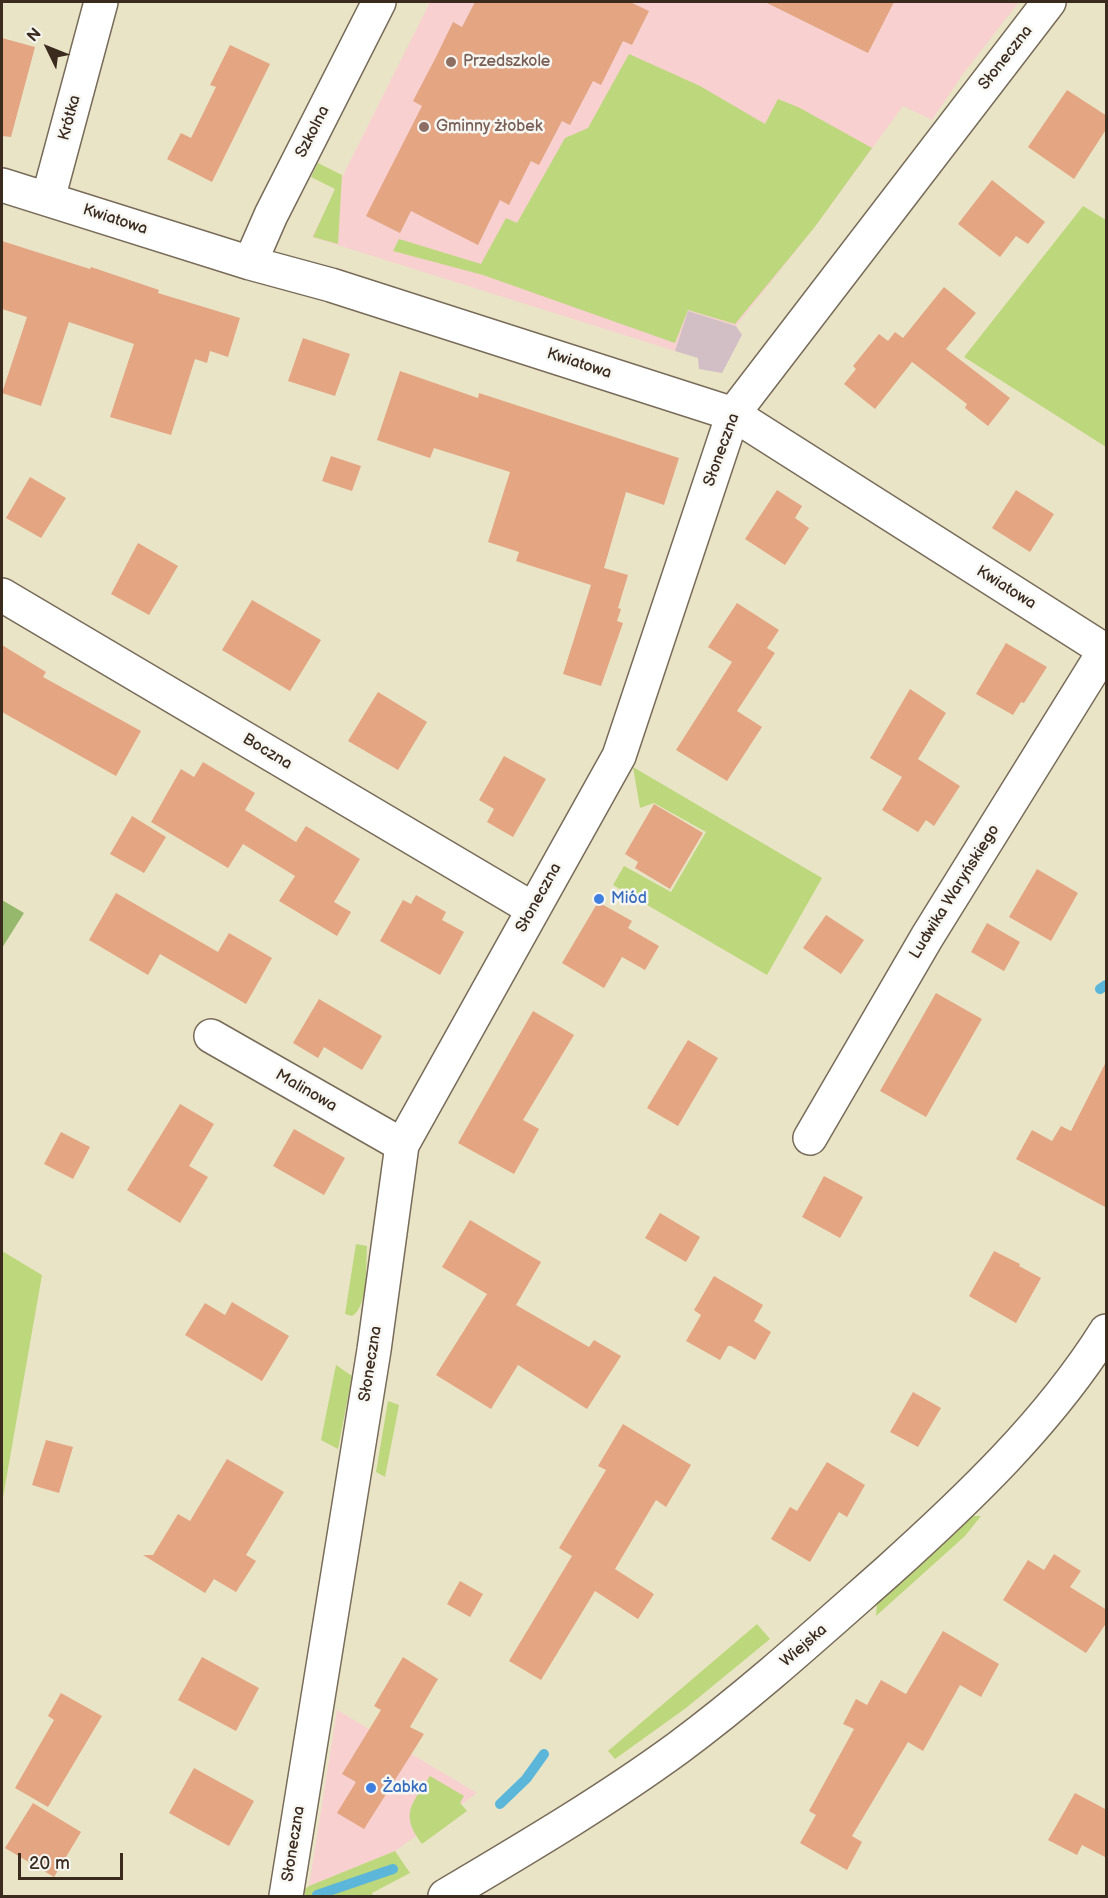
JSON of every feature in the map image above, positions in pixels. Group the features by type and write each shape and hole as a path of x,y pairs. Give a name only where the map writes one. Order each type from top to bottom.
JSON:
{"street":[{"name":"Krótka","path":"48,199 101,2"},
{"name":"Szkolna","path":"250,263 271,215 379,2"},
{"name":"Słoneczna","path":"286,1896 374,1350 402,1145 619,756 733,414 1049,2"},
{"name":"Kwiatowa","path":"2,185 250,263 331,285 733,414 1106,651"},
{"name":"Boczna","path":"2,595 533,909"},
{"name":"Ludwika Waryńskiego","path":"810,1138 927,937 1106,651"},
{"name":"Malinowa","path":"211,1036 402,1145"},
{"name":"Wiejska","path":"445,1896 618,1790 712,1723 766,1678 912,1549 1004,1460 1059,1400 1107,1331"}],"shaded area":[{"path":"430,2 1019,2 963,74 932,120 903,106 814,228 736,326 688,311 675,351 312,237"},
{"path":"688,311 736,326 742,335 722,373 699,369 698,358 675,351"},
{"path":"337,1710 477,1793 395,1851 309,1886"}],"green space":[{"path":"629,54 700,86 765,124 778,99 800,108 872,148 814,228 735,324 688,310 675,343 483,275 393,251 399,239 481,264 506,218 517,223 565,138 588,128"},
{"path":"318,163 342,175 338,244 313,237 335,189 311,177"},
{"path":"1083,206 1106,220 1106,447 964,357"},
{"path":"633,767 822,878 767,975 613,885 624,866 671,892 706,832 654,803 640,808"},
{"path":"2,900 24,913 2,948"},
{"path":"356,1244 367,1246 366,1274 361,1304 352,1316 345,1314"},
{"path":"2,1251 42,1275 2,1503"},
{"path":"336,1365 352,1376 338,1449 321,1440"},
{"path":"388,1401 399,1405 385,1477 376,1472"},
{"path":"971,1516 981,1516 965,1536 876,1616 877,1603"},
{"path":"757,1624 770,1639 686,1708 615,1759 608,1751"},
{"path":"430,1776 464,1796 460,1803 467,1811 422,1844 411,1825 410,1817 413,1802"},
{"path":"395,1851 410,1873 372,1893 373,1896 305,1896 305,1889 309,1886"}],"building":[{"path":"475,2 630,2 649,11 632,45 623,41 601,85 593,81 570,125 562,121 539,165 531,161 509,205 500,200 478,245 411,211 400,233 366,216 422,106 413,101 453,22 462,27"},
{"path":"765,2 894,2 868,53"},
{"path":"2,38 35,47 11,137 2,136"},
{"path":"230,45 270,64 212,182 167,159 181,133 191,138 216,87 210,85"},
{"path":"1067,90 1107,116 1107,128 1074,179 1028,147"},
{"path":"992,180 1045,222 1028,244 1016,236 1000,257 958,224"},
{"path":"2,241 90,269 91,267 159,290 158,293 240,318 228,357 210,351 207,363 195,359 171,435 110,417 134,344 69,322 41,406 2,393 27,317 2,309"},
{"path":"944,287 976,313 946,349 1010,398 988,426 965,408 967,404 912,362 875,409 844,384 856,369 853,366 879,334 888,341 895,332 903,338"},
{"path":"303,338 350,354 335,396 288,381"},
{"path":"400,371 478,398 479,393 679,458 664,505 626,492 604,568 628,575 618,608 621,609 617,621 623,623 601,686 563,674 591,585 516,561 519,552 488,542 510,472 434,448 430,458 377,440"},
{"path":"331,456 361,466 352,491 322,481"},
{"path":"30,477 66,498 41,538 6,518"},
{"path":"777,490 802,506 795,518 809,528 785,565 745,539"},
{"path":"1016,490 1054,514 1030,552 992,528"},
{"path":"138,543 178,566 149,615 111,594"},
{"path":"252,600 321,640 290,691 222,650"},
{"path":"737,603 779,630 767,648 775,653 737,711 762,727 727,781 676,750 732,662 708,647"},
{"path":"1006,643 1047,667 1024,703 1021,702 1013,715 976,694"},
{"path":"2,645 46,672 43,677 141,731 116,776 2,712"},
{"path":"910,689 946,713 918,759 960,786 934,826 926,820 918,832 882,810 902,777 870,758"},
{"path":"378,692 427,722 398,770 348,741"},
{"path":"504,756 546,779 513,837 487,822 494,809 479,800"},
{"path":"203,762 255,793 245,810 296,842 306,826 360,859 334,902 351,912 337,936 279,901 295,876 243,844 228,868 151,822 181,769 194,777"},
{"path":"654,804 703,833 670,889 635,868 638,862 625,854"},
{"path":"132,816 166,837 144,873 110,854"},
{"path":"1037,869 1078,893 1051,941 1009,917"},
{"path":"116,893 218,952 229,933 272,958 246,1004 160,954 148,975 89,940"},
{"path":"416,895 446,912 442,920 464,932 440,975 380,941 403,900 411,904"},
{"path":"598,902 632,921 628,928 659,946 645,970 622,957 604,988 562,963"},
{"path":"826,915 864,940 841,974 803,948"},
{"path":"987,923 1020,942 1004,971 971,952"},
{"path":"936,993 982,1019 926,1117 880,1091"},
{"path":"319,999 382,1036 362,1070 324,1047 318,1058 293,1043"},
{"path":"533,1011 574,1035 523,1120 539,1129 514,1174 458,1143"},
{"path":"688,1040 718,1058 678,1126 647,1108"},
{"path":"1107,1060 1107,1208 1016,1159 1032,1130 1052,1141 1061,1126 1071,1131"},
{"path":"180,1104 214,1124 189,1166 208,1177 180,1223 127,1190"},
{"path":"294,1129 345,1158 324,1195 273,1166"},
{"path":"61,1132 90,1147 73,1179 44,1164"},
{"path":"824,1176 863,1197 840,1238 802,1217"},
{"path":"660,1213 700,1237 686,1262 645,1238"},
{"path":"470,1220 541,1262 516,1305 589,1347 594,1340 621,1356 587,1409 518,1365 491,1409 436,1375 487,1294 442,1267"},
{"path":"994,1251 1041,1278 1016,1323 969,1296"},
{"path":"714,1276 763,1305 754,1321 771,1332 755,1360 728,1346 720,1360 686,1341 701,1315 694,1310"},
{"path":"232,1302 289,1336 262,1381 185,1335 205,1303 225,1315"},
{"path":"913,1392 941,1408 918,1447 890,1432"},
{"path":"623,1424 691,1465 666,1507 656,1500 615,1569 654,1594 638,1619 595,1591 541,1680 509,1661 572,1556 559,1548 606,1470 598,1466"},
{"path":"46,1440 73,1447 59,1493 32,1485"},
{"path":"227,1459 284,1492 246,1555 256,1561 236,1592 214,1579 205,1593 143,1555 153,1555 178,1514 190,1521"},
{"path":"827,1462 865,1485 847,1517 839,1512 810,1562 771,1539 790,1507 797,1511"},
{"path":"1054,1554 1081,1571 1070,1587 1107,1610 1107,1622 1086,1653 1003,1600 1028,1560 1044,1570"},
{"path":"460,1581 483,1594 470,1617 447,1604"},
{"path":"943,1631 999,1664 981,1697 960,1685 923,1751 908,1742 852,1836 862,1842 847,1870 800,1843 816,1815 809,1811 854,1729 843,1724 856,1699 867,1705 881,1680 906,1694"},
{"path":"202,1657 259,1688 236,1731 178,1700"},
{"path":"403,1657 438,1679 410,1727 424,1734 364,1829 337,1813 356,1782 342,1774 381,1710 374,1706"},
{"path":"61,1693 102,1716 48,1807 15,1788 54,1720 48,1716"},
{"path":"194,1768 254,1801 229,1846 169,1813"},
{"path":"1075,1793 1107,1810 1107,1858 1082,1845 1077,1855 1048,1840"},
{"path":"33,1803 81,1832 54,1877 5,1848"}],"waterway":[{"path":"1100,989 1106,985"},
{"path":"500,1804 526,1779 544,1754"},
{"path":"317,1895 393,1869"}],"place":[{"name":"Przedszkole","path":"451,62"},
{"name":"Gminny żłobek","path":"424,127"},
{"name":"Miód","path":"599,899"},
{"name":"Żabka","path":"371,1788"}]}
